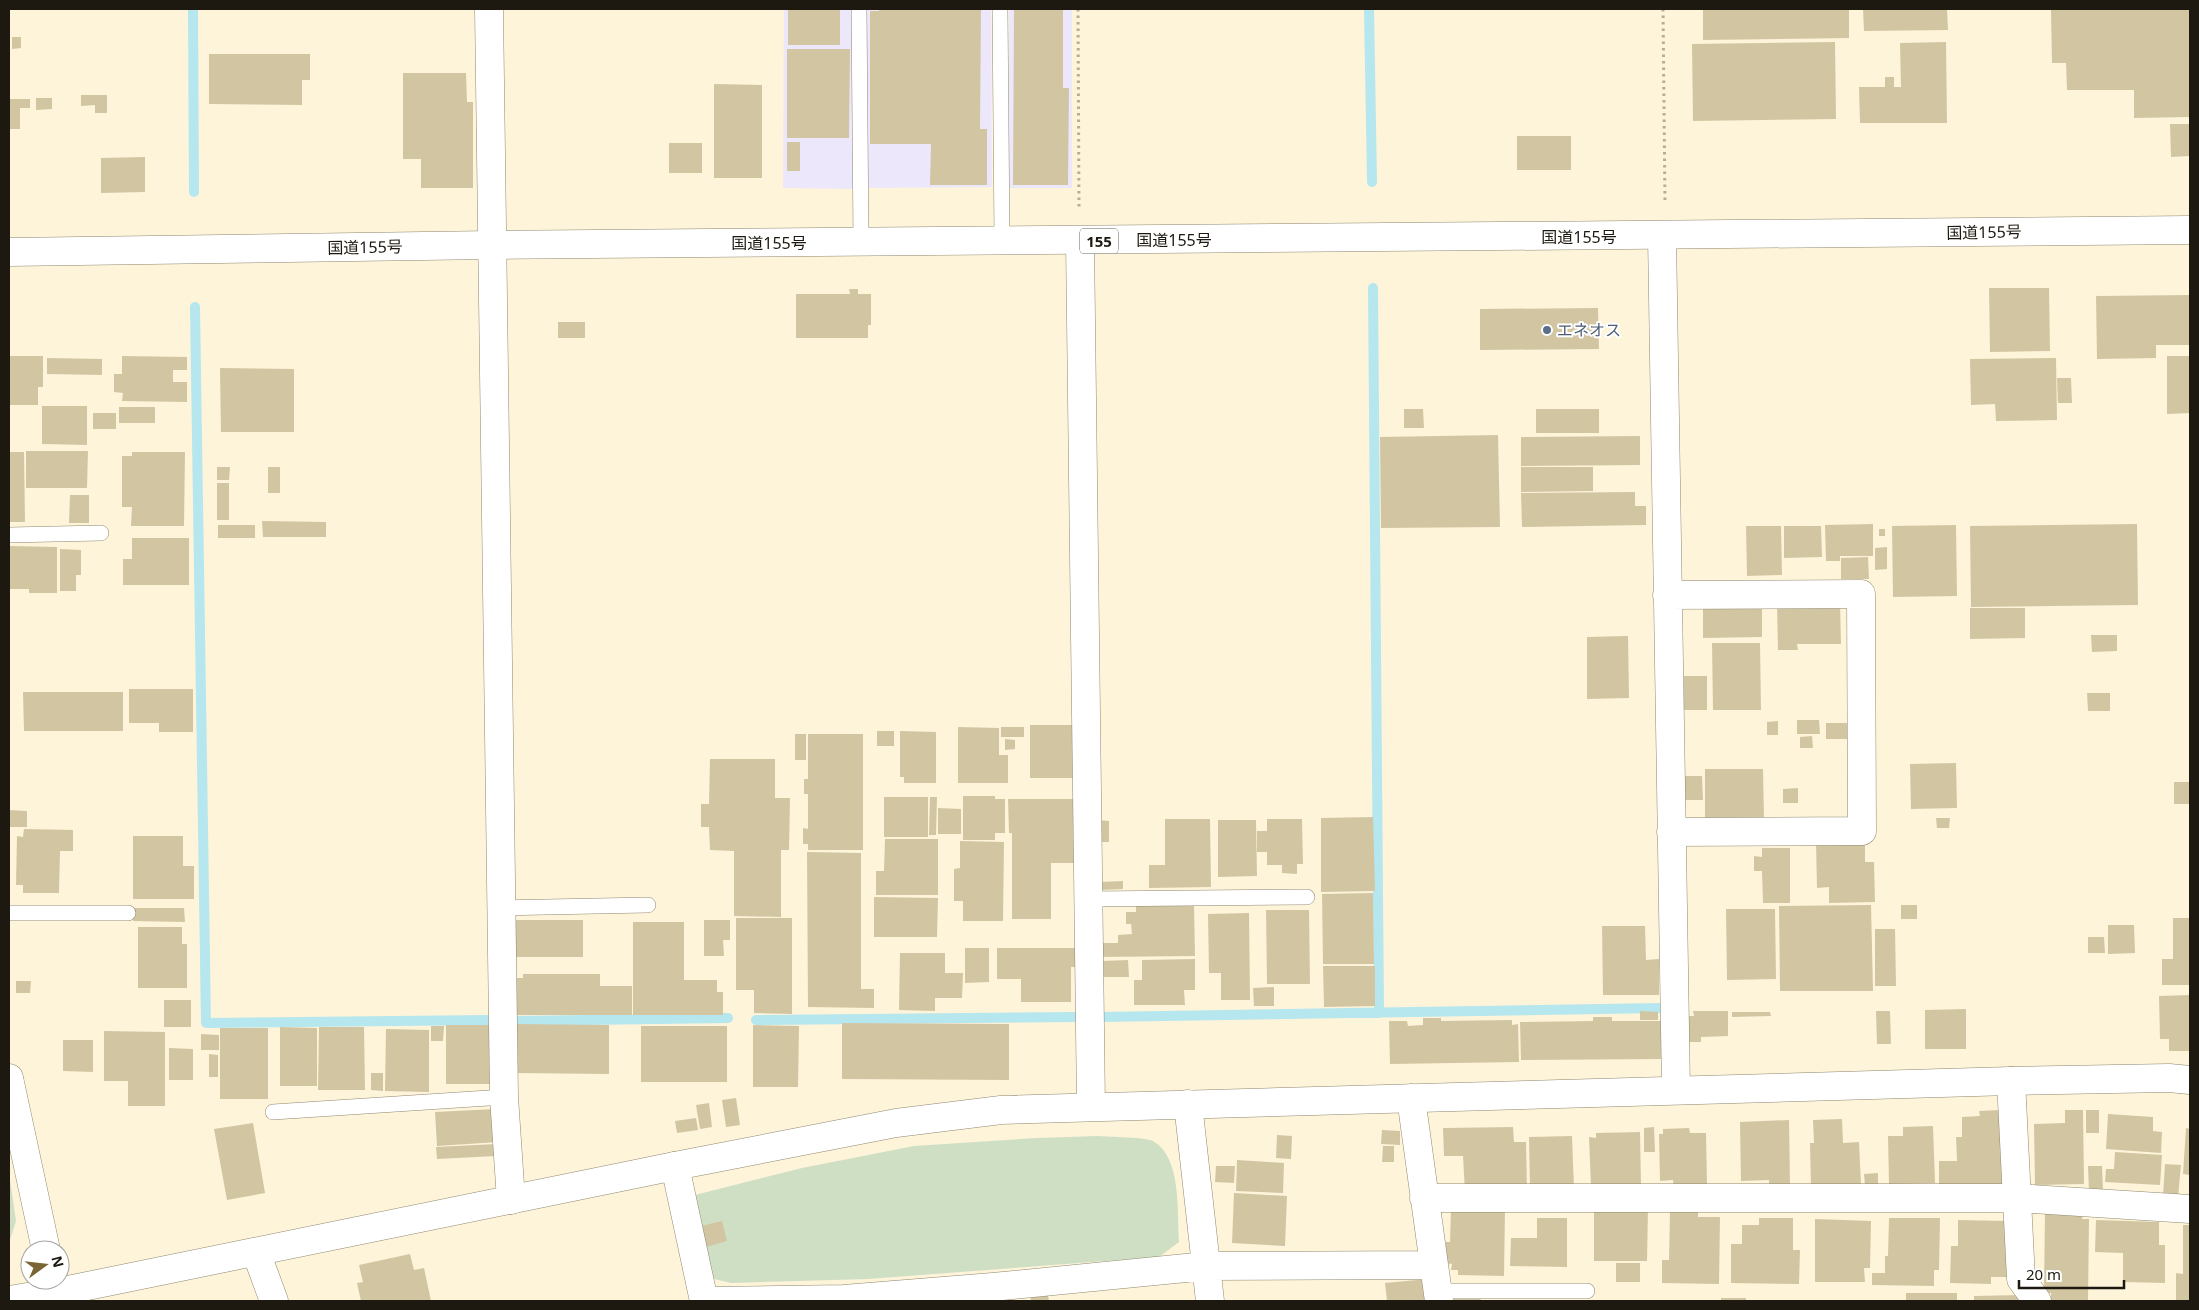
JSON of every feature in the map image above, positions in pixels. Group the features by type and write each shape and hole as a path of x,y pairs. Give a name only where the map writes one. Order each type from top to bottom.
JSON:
{"main road":[{"path":"489,9 504,1097 511,1200"},
{"name":"国道155号","path":"9,252 491,245 2190,230"},
{"path":"1664,236 1667,595 1676,1090"},
{"path":"1080,241 1091,1107"},
{"path":"1667,595 1861,594 1862,831 1671,832"},
{"path":"9,1078 44,1240"},
{"path":"9,1300 896,1123 1001,1110 2011,1081 2169,1078 2190,1080"},
{"path":"2011,1081 2021,1279 2037,1301"},
{"path":"1411,1098 1438,1296"},
{"path":"1188,1104 1210,1301"},
{"path":"675,1166 705,1301 994,1294 1206,1266 1434,1265"},
{"path":"1424,1198 2017,1198 2190,1209"},
{"path":"256,1252 274,1301"}],"lane":[{"path":"859,9 861,242"},
{"path":"1000,9 1002,241"},
{"path":"9,535 101,533"},
{"path":"1088,899 1307,897"},
{"path":"501,908 648,905"},
{"path":"9,913 128,914"},
{"path":"273,1112 504,1097"},
{"path":"1438,1296 1587,1291"}],"path":[{"path":"1078,9 1080,241"},
{"path":"1663,9 1664,236"}],"shaded area":[{"path":"784,9 854,9 855,189 783,188"},
{"path":"866,9 991,9 992,187 867,188"},
{"path":"1009,9 1072,9 1072,188 1009,188"}],"green space":[{"path":"1099,1136 1153,1141 1169,1159 1178,1202 1179,1242 1159,1257 868,1279 731,1283 710,1278 695,1195 802,1168 914,1146"},
{"path":"9,1173 16,1221 9,1243"}],"building":[{"path":"788,9 840,9 840,45 788,45"},
{"path":"879,9 981,9 980,129 987,129 987,185 930,185 931,144 870,144 870,11 879,11"},
{"path":"1014,9 1063,9 1063,88 1069,88 1068,185 1013,185"},
{"path":"1703,9 1849,9 1849,38 1703,40"},
{"path":"1863,9 1947,9 1948,30 1864,31"},
{"path":"2051,9 2190,9 2190,117 2134,118 2134,90 2067,90 2066,63 2052,63"},
{"path":"12,37 21,37 21,48 12,49"},
{"path":"1835,42 1836,119 1693,121 1692,44"},
{"path":"1946,42 1947,123 1860,123 1859,87 1885,87 1885,77 1894,77 1894,87 1901,87 1900,43"},
{"path":"787,49 850,49 849,138 787,138"},
{"path":"209,54 310,54 310,80 302,80 302,105 209,104"},
{"path":"403,73 466,73 467,102 473,102 473,188 421,188 421,159 403,159"},
{"path":"714,84 762,85 762,178 714,178"},
{"path":"81,95 107,95 107,113 95,113 95,105 81,106"},
{"path":"36,98 52,98 52,109 36,110"},
{"path":"9,99 30,99 30,108 20,108 20,129 9,129"},
{"path":"2170,124 2190,124 2190,156 2171,157"},
{"path":"1517,136 1571,136 1571,170 1517,170"},
{"path":"787,142 800,142 800,171 787,171"},
{"path":"669,143 702,143 702,173 669,173"},
{"path":"145,157 145,192 101,193 101,158"},
{"path":"1989,288 2049,288 2050,351 1990,352"},
{"path":"849,289 858,289 858,294 871,294 871,325 868,325 868,338 796,338 796,294 850,294"},
{"path":"2190,295 2190,345 2156,345 2156,358 2097,359 2096,296"},
{"path":"1598,308 1599,349 1480,350 1480,309"},
{"path":"558,322 585,322 585,338 558,338"},
{"path":"9,356 43,356 43,387 38,387 38,405 9,405"},
{"path":"122,356 187,357 187,370 173,370 173,382 187,382 187,402 122,401 123,393 114,392 114,374 122,374"},
{"path":"2167,356 2190,356 2190,413 2167,414"},
{"path":"47,358 102,359 102,375 47,374"},
{"path":"2056,358 2057,420 1996,421 1995,404 1971,405 1970,359"},
{"path":"220,368 294,369 294,432 221,432"},
{"path":"2057,378 2071,378 2072,403 2058,403"},
{"path":"42,406 87,406 87,445 42,444"},
{"path":"119,407 155,407 155,423 119,423"},
{"path":"1404,409 1423,409 1424,428 1404,428"},
{"path":"1536,409 1599,409 1599,433 1536,433"},
{"path":"93,413 116,413 116,429 93,429"},
{"path":"1498,435 1500,527 1381,528 1380,437"},
{"path":"1640,436 1640,465 1521,466 1521,437"},
{"path":"26,451 88,451 87,488 26,488"},
{"path":"9,452 24,452 25,522 9,522"},
{"path":"132,452 185,452 184,526 131,526 132,507 122,507 122,456 132,456"},
{"path":"217,467 230,467 229,480 217,480"},
{"path":"268,467 280,467 280,493 268,493"},
{"path":"1521,467 1593,467 1593,491 1521,492"},
{"path":"217,483 229,483 229,520 217,520"},
{"path":"1635,492 1635,506 1646,506 1646,525 1522,527 1521,493"},
{"path":"70,495 89,495 89,523 69,523"},
{"path":"262,521 326,522 326,537 263,537"},
{"path":"1873,524 1873,556 1840,556 1840,561 1826,561 1825,525"},
{"path":"2137,524 2138,605 1971,607 1970,526"},
{"path":"218,525 255,525 255,538 218,538"},
{"path":"1956,525 1957,596 1893,597 1892,526"},
{"path":"1746,526 1781,526 1782,575 1747,576"},
{"path":"1784,526 1821,526 1822,557 1784,558"},
{"path":"1879,529 1885,529 1885,536 1879,536"},
{"path":"132,538 189,538 189,585 123,585 123,559 132,559"},
{"path":"9,546 57,547 57,593 29,593 29,589 9,589"},
{"path":"1887,547 1887,569 1875,570 1875,548"},
{"path":"60,549 81,550 81,575 76,575 76,591 60,591"},
{"path":"1868,557 1869,579 1841,579 1841,558"},
{"path":"1762,602 1762,637 1703,638 1703,603"},
{"path":"1840,603 1841,644 1797,644 1798,650 1778,650 1777,604"},
{"path":"1970,608 2025,608 2025,638 1970,639"},
{"path":"2091,635 2117,635 2117,651 2092,652"},
{"path":"1628,636 1629,698 1587,699 1587,637"},
{"path":"1712,643 1760,643 1761,710 1713,710"},
{"path":"1684,676 1707,676 1707,710 1684,710"},
{"path":"129,689 193,689 193,732 159,732 159,723 129,723"},
{"path":"23,692 123,692 123,731 24,731"},
{"path":"2087,693 2110,693 2110,711 2088,711"},
{"path":"1797,720 1819,720 1820,734 1797,734"},
{"path":"1778,721 1778,735 1767,735 1767,722"},
{"path":"1826,723 1851,723 1852,739 1826,739"},
{"path":"1030,725 1076,725 1076,778 1030,778"},
{"path":"958,727 999,728 999,755 1008,755 1008,783 958,783"},
{"path":"1001,727 1024,727 1024,737 1001,737"},
{"path":"877,731 894,731 894,746 877,746"},
{"path":"900,731 936,732 936,783 904,783 904,777 900,777"},
{"path":"795,734 806,734 806,760 795,760"},
{"path":"808,734 863,734 863,850 808,850 808,844 803,844 803,828 808,829 808,794 804,794 804,779 808,779"},
{"path":"1812,736 1813,748 1800,748 1800,737"},
{"path":"1005,739 1015,740 1015,749 1005,750"},
{"path":"710,759 775,759 775,798 790,798 789,850 781,850 781,917 734,916 734,851 710,850 709,827 701,827 701,804 709,804"},
{"path":"1956,763 1957,808 1911,809 1910,764"},
{"path":"1705,769 1763,769 1764,818 1705,819"},
{"path":"1684,776 1702,776 1703,800 1685,800"},
{"path":"2174,782 2190,782 2190,804 2174,804"},
{"path":"1798,788 1798,803 1783,803 1783,789"},
{"path":"963,796 995,796 995,799 1005,799 1005,833 995,833 995,840 963,840"},
{"path":"884,797 928,797 928,837 884,837"},
{"path":"930,797 937,797 936,835 929,835"},
{"path":"1008,799 1081,799 1081,863 1051,863 1051,919 1012,919 1012,833 1009,833"},
{"path":"938,808 961,809 961,834 938,834"},
{"path":"9,810 27,811 27,827 9,827"},
{"path":"1373,817 1375,891 1321,892 1321,818"},
{"path":"1936,818 1950,818 1949,828 1937,828"},
{"path":"1165,819 1210,819 1211,887 1149,888 1149,865 1165,865"},
{"path":"1267,819 1302,819 1303,864 1297,864 1297,874 1282,873 1282,865 1267,865 1267,852 1257,852 1257,831 1267,831"},
{"path":"1097,820 1109,821 1109,842 1097,842"},
{"path":"1218,820 1256,820 1257,876 1218,877"},
{"path":"24,829 73,830 73,851 60,851 59,893 23,893 23,885 16,885 17,836 23,837"},
{"path":"133,836 183,836 183,866 194,866 194,899 133,899"},
{"path":"885,839 938,839 938,895 876,895 876,871 884,871"},
{"path":"960,841 1004,842 1003,921 963,921 963,901 954,901 954,869 960,868"},
{"path":"1865,842 1865,862 1874,862 1875,902 1829,903 1829,887 1817,888 1816,843"},
{"path":"1762,848 1790,848 1790,903 1763,903 1762,871 1754,871 1754,856 1762,857"},
{"path":"807,852 861,853 861,989 874,989 874,1008 808,1007"},
{"path":"1123,881 1123,889 1101,890 1100,882"},
{"path":"1373,893 1374,964 1323,964 1322,894"},
{"path":"874,897 938,898 937,937 874,937"},
{"path":"1194,904 1195,956 1098,957 1098,943 1118,943 1118,935 1132,934 1131,924 1126,924 1126,912 1136,912 1136,905"},
{"path":"1871,905 1873,991 1780,991 1779,906"},
{"path":"1901,905 1917,905 1917,919 1901,919"},
{"path":"133,908 184,908 185,922 133,921"},
{"path":"1726,909 1775,909 1776,979 1727,980"},
{"path":"1266,910 1309,910 1310,984 1267,984"},
{"path":"1249,913 1250,1000 1221,1000 1221,973 1209,973 1208,914"},
{"path":"736,918 792,918 792,1014 754,1013 754,990 736,990"},
{"path":"2173,918 2190,918 2190,985 2162,985 2162,959 2173,959"},
{"path":"512,920 583,920 583,957 512,957"},
{"path":"704,920 730,920 730,940 723,940 724,956 704,956"},
{"path":"633,922 684,922 684,980 717,980 717,992 723,992 723,1015 633,1015"},
{"path":"2108,925 2134,925 2135,953 2108,954"},
{"path":"1602,926 1645,926 1646,960 1659,959 1659,995 1603,995"},
{"path":"138,927 182,927 182,944 187,944 187,988 138,988"},
{"path":"1875,929 1895,929 1896,986 1875,986"},
{"path":"2088,937 2104,937 2105,953 2088,953"},
{"path":"965,948 989,948 989,982 965,983"},
{"path":"997,948 1080,948 1080,967 1071,967 1071,1002 1021,1002 1021,979 997,979"},
{"path":"900,953 945,953 945,973 963,973 962,998 935,998 935,1011 899,1010"},
{"path":"1195,959 1195,990 1184,990 1185,1005 1134,1005 1134,980 1142,980 1142,960"},
{"path":"1128,960 1129,977 1102,977 1102,961"},
{"path":"1323,966 1375,966 1375,1006 1324,1007"},
{"path":"523,974 600,974 600,986 632,986 632,1015 512,1015 512,978 523,978"},
{"path":"16,981 31,981 30,993 16,993"},
{"path":"1274,987 1274,1006 1254,1006 1253,988"},
{"path":"2190,995 2190,1051 2169,1051 2169,1039 2160,1039 2159,996"},
{"path":"164,1000 191,1000 191,1027 164,1027"},
{"path":"1966,1009 1966,1049 1925,1049 1925,1010"},
{"path":"1640,1011 1658,1012 1658,1020 1640,1020"},
{"path":"1693,1011 1728,1011 1728,1036 1701,1037 1701,1042 1684,1042 1684,1016 1694,1016"},
{"path":"1876,1011 1890,1011 1891,1044 1877,1044"},
{"path":"1732,1012 1770,1012 1771,1016 1732,1017"},
{"path":"1593,1017 1612,1017 1612,1021 1662,1021 1663,1059 1521,1060 1520,1022 1593,1021"},
{"path":"1423,1018 1441,1018 1441,1021 1512,1020 1512,1025 1518,1024 1519,1062 1390,1064 1389,1021 1407,1021 1408,1026 1423,1025"},
{"path":"842,1023 1009,1024 1009,1080 842,1079"},
{"path":"515,1024 609,1025 609,1074 515,1073"},
{"path":"446,1025 496,1025 496,1084 446,1084"},
{"path":"753,1025 799,1026 798,1087 753,1087"},
{"path":"431,1026 444,1026 443,1041 431,1041"},
{"path":"641,1026 727,1026 727,1082 641,1082"},
{"path":"280,1027 317,1028 317,1086 280,1086"},
{"path":"319,1027 364,1027 365,1090 318,1090"},
{"path":"220,1028 268,1028 268,1099 220,1099"},
{"path":"386,1029 429,1030 429,1092 385,1091"},
{"path":"104,1031 165,1032 165,1106 128,1106 128,1081 104,1081"},
{"path":"201,1034 219,1035 219,1050 201,1050"},
{"path":"63,1040 93,1040 93,1072 63,1071"},
{"path":"169,1048 193,1049 193,1080 169,1080"},
{"path":"209,1054 218,1055 218,1077 209,1077"},
{"path":"371,1073 383,1073 383,1091 371,1090"},
{"path":"736,1098 740,1125 726,1127 722,1100"},
{"path":"709,1103 712,1127 700,1129 696,1105"},
{"path":"496,1109 498,1142 437,1146 435,1112"},
{"path":"2000,1110 2006,1169 2002,1169 2002,1185 1939,1186 1939,1161 1957,1161 1956,1137 1962,1137 1962,1117 1980,1116 1979,1111"},
{"path":"2065,1110 2083,1110 2084,1184 2035,1185 2034,1124 2065,1123"},
{"path":"2086,1110 2099,1110 2099,1133 2086,1133"},
{"path":"2108,1114 2153,1117 2153,1131 2162,1132 2161,1153 2106,1149"},
{"path":"696,1118 698,1130 677,1133 675,1121"},
{"path":"1842,1119 1843,1143 1859,1142 1861,1185 1811,1186 1810,1143 1814,1143 1813,1120"},
{"path":"1789,1120 1790,1185 1769,1185 1769,1180 1741,1181 1740,1122"},
{"path":"253,1123 265,1193 227,1200 214,1129"},
{"path":"1933,1126 1935,1183 1889,1184 1888,1136 1903,1136 1903,1127"},
{"path":"1513,1127 1514,1142 1526,1142 1527,1191 1465,1192 1463,1156 1444,1156 1443,1128"},
{"path":"1654,1127 1655,1152 1644,1152 1644,1128"},
{"path":"1689,1128 1690,1133 1706,1133 1707,1184 1674,1190 1673,1180 1660,1181 1659,1134 1663,1134 1663,1129"},
{"path":"2186,1128 2190,1129 2190,1175 2183,1174"},
{"path":"1382,1130 1400,1131 1400,1145 1381,1144"},
{"path":"1640,1132 1641,1186 1591,1187 1589,1137 1596,1138 1596,1133"},
{"path":"1277,1135 1292,1136 1291,1159 1276,1158"},
{"path":"1572,1136 1574,1189 1530,1190 1529,1137"},
{"path":"496,1144 496,1156 437,1159 436,1147"},
{"path":"1383,1146 1394,1146 1394,1162 1382,1162"},
{"path":"2115,1152 2162,1155 2160,1185 2105,1182 2106,1169 2114,1169"},
{"path":"1237,1160 1284,1163 1283,1193 1236,1191"},
{"path":"2165,1164 2181,1165 2178,1197 2163,1196"},
{"path":"1216,1166 1235,1166 1234,1183 1215,1182"},
{"path":"2088,1166 2102,1166 2103,1190 2089,1191"},
{"path":"1878,1173 1878,1186 1865,1186 1864,1174"},
{"path":"1234,1193 1287,1196 1285,1246 1232,1243"},
{"path":"1594,1208 1648,1208 1647,1261 1594,1261"},
{"path":"1451,1209 1505,1209 1504,1276 1458,1275 1458,1270 1451,1270 1452,1264 1445,1263 1446,1242 1450,1242"},
{"path":"2045,1211 2083,1212 2082,1219 2089,1219 2088,1301 2051,1301 2051,1293 2044,1293"},
{"path":"1670,1212 1698,1212 1698,1217 1720,1217 1719,1284 1662,1283 1662,1260 1669,1260"},
{"path":"1537,1218 1567,1218 1567,1267 1510,1266 1511,1238 1537,1238"},
{"path":"1759,1218 1793,1218 1793,1250 1800,1250 1799,1284 1731,1283 1731,1244 1742,1244 1742,1225 1759,1225"},
{"path":"1889,1218 1940,1218 1939,1270 1934,1270 1934,1286 1872,1285 1872,1273 1885,1273 1885,1256 1888,1256"},
{"path":"1815,1219 1871,1221 1870,1268 1864,1268 1865,1282 1815,1282"},
{"path":"1958,1220 2007,1221 2007,1277 1991,1277 1991,1284 1950,1283 1951,1246 1958,1246"},
{"path":"2096,1220 2159,1222 2159,1245 2165,1245 2165,1283 2123,1282 2123,1253 2095,1252"},
{"path":"722,1221 727,1241 706,1247 701,1226"},
{"path":"2183,1225 2190,1225 2190,1301 2176,1301 2176,1273 2183,1274"},
{"path":"410,1254 414,1270 424,1268 431,1301 361,1301 357,1283 363,1282 359,1265"},
{"path":"1616,1263 1640,1263 1640,1282 1616,1282"},
{"path":"1427,1279 1430,1301 1387,1301 1385,1283"},
{"path":"1047,1290 1049,1301 1031,1301 1030,1291"},
{"path":"1906,1293 1957,1293 1957,1301 1906,1301"},
{"path":"1480,1295 1481,1301 1449,1301 1448,1298"},
{"path":"2022,1295 2022,1301 1974,1301 1974,1296"},
{"path":"1721,1298 1746,1298 1746,1301 1721,1301"}],"waterway":[{"path":"193,9 194,192"},
{"path":"1369,9 1372,182"},
{"path":"1373,288 1379,1013"},
{"path":"195,307 206,1023 490,1020"},
{"path":"1101,1017 1662,1008"},
{"path":"756,1020 1079,1017"},
{"path":"513,1021 728,1018"}],"place":[{"name":"エネオス","path":"1547,330"}]}
